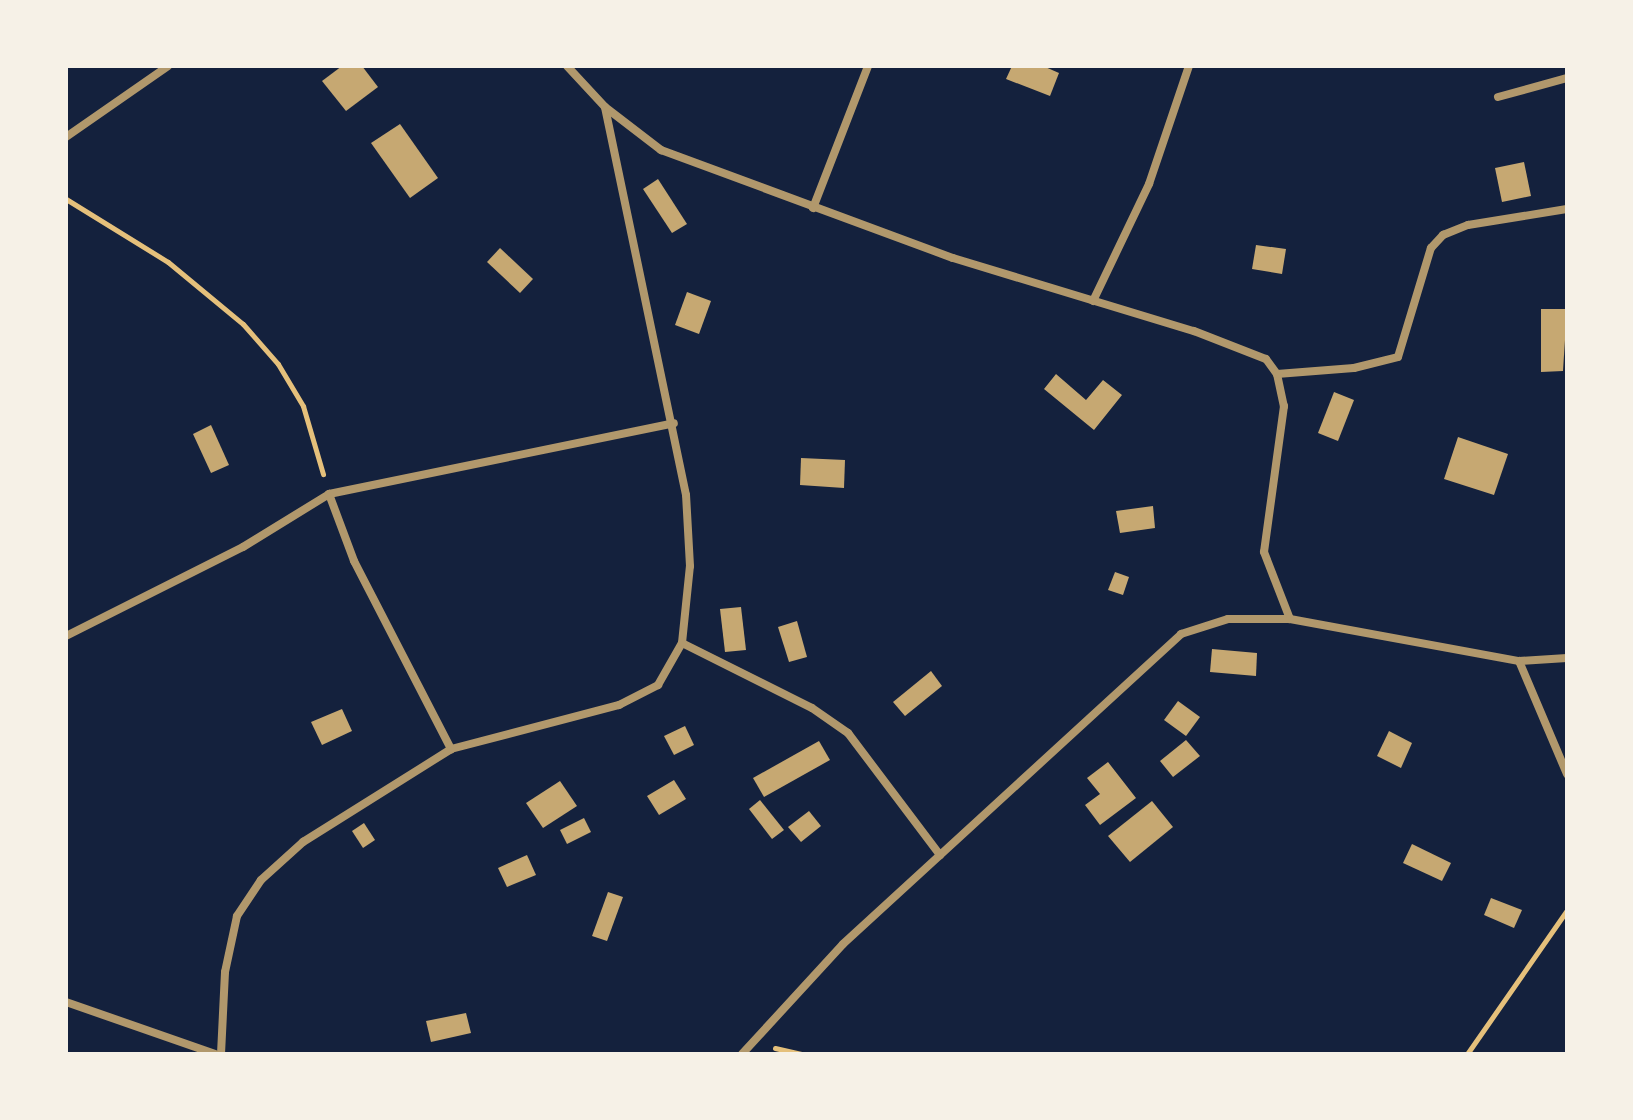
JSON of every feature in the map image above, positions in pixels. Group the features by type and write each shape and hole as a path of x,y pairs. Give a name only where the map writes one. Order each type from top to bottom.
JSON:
{"street":[{"path":"66,137 168,66"},
{"path":"567,66 580,76 605,107 661,150 953,258 1242,347 1266,359 1277,374 1284,406 1264,552 1290,619"},
{"path":"580,76 584,66"},
{"path":"813,208 868,66"},
{"path":"1093,301 1149,184 1189,66"},
{"path":"1498,97 1567,78"},
{"path":"66,1002 218,1054 225,972 237,916 261,880 303,842 451,749 619,705 658,685 682,643 690,566 686,495 674,423 605,107"},
{"path":"1277,374 1354,368 1398,357 1431,248 1443,235 1468,225 1567,209"},
{"path":"66,636 243,547 329,494 674,423"},
{"path":"329,494 354,561 451,749"},
{"path":"742,1054 843,944 1181,634 1228,619 1290,619 1519,661 1567,658"},
{"path":"682,643 812,708 848,733 940,855"},
{"path":"1519,661 1567,774"}],"path":[{"path":"66,199 168,262 243,324 278,364 303,406 329,494"},
{"path":"1467,1054 1567,910"}],"building":[{"path":"342,66 362,66 378,87 346,111 322,81"},
{"path":"1012,66 1043,66 1059,73 1050,96 1006,79"},
{"path":"400,124 438,178 410,198 371,143"},
{"path":"1524,162 1531,196 1502,202 1495,168"},
{"path":"658,179 687,224 672,233 643,189"},
{"path":"1256,245 1286,249 1282,274 1252,269"},
{"path":"500,248 533,279 520,293 487,262"},
{"path":"687,292 711,301 699,334 675,325"},
{"path":"1541,309 1567,309 1563,371 1541,372"},
{"path":"1056,374 1086,400 1103,380 1122,395 1094,430 1044,389"},
{"path":"1334,392 1354,400 1338,441 1318,433"},
{"path":"211,425 229,465 211,473 193,434"},
{"path":"1458,437 1508,454 1494,495 1444,479"},
{"path":"801,458 845,460 844,488 800,485"},
{"path":"1153,506 1155,528 1120,533 1116,511"},
{"path":"1115,572 1129,577 1123,595 1108,590"},
{"path":"741,607 746,650 725,652 720,609"},
{"path":"797,621 807,657 789,662 778,627"},
{"path":"1212,649 1257,653 1256,676 1210,672"},
{"path":"931,671 942,686 905,716 893,702"},
{"path":"1178,701 1200,717 1186,736 1164,720"},
{"path":"342,709 352,731 322,745 311,722"},
{"path":"685,726 694,745 674,755 664,736"},
{"path":"1389,731 1412,743 1401,768 1377,756"},
{"path":"1186,740 1200,756 1173,777 1160,761"},
{"path":"819,741 830,760 764,797 753,778"},
{"path":"1108,762 1136,798 1100,825 1085,805 1100,794 1087,778"},
{"path":"674,780 686,799 659,815 647,796"},
{"path":"560,781 577,806 543,828 526,803"},
{"path":"760,800 784,830 772,839 749,809"},
{"path":"1152,801 1173,827 1130,862 1108,836"},
{"path":"809,811 821,826 801,842 788,827"},
{"path":"584,818 591,832 567,844 560,830"},
{"path":"364,823 375,840 363,848 352,831"},
{"path":"1412,844 1451,863 1442,881 1403,863"},
{"path":"527,855 536,875 507,887 498,868"},
{"path":"608,892 623,897 607,941 592,936"},
{"path":"1491,898 1522,910 1514,928 1484,915"},
{"path":"466,1013 471,1033 431,1042 426,1021"}]}
